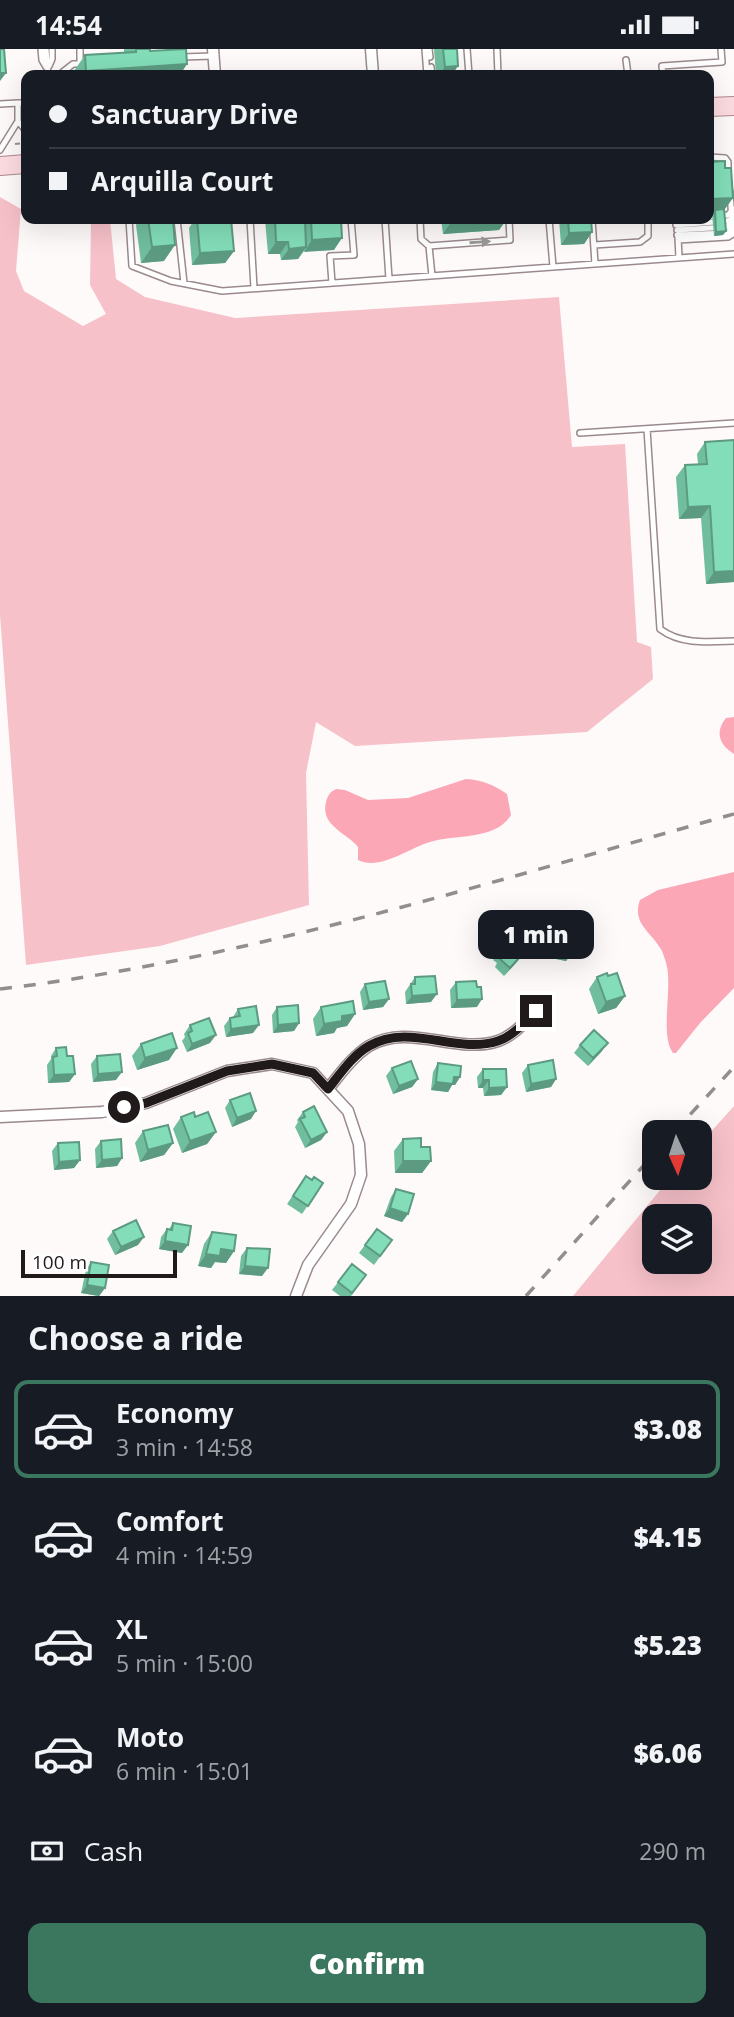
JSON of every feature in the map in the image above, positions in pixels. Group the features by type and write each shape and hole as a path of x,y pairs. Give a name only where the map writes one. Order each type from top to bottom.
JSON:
{"main road":[{"path":"714,107 734,106"},
{"path":"0,166 21,164"}],"street":[{"path":"371,49 373,70"},
{"path":"213,52 215,70"},
{"path":"328,1089 346,1067 369,1046 390,1037 429,1038 467,1044 498,1041 517,1030 536,1011"},
{"path":"0,1117 102,1112 146,1103 227,1071 272,1064 313,1073 348,1111 361,1154 361,1175 351,1204 308,1265 296,1296"}],"lane":[{"path":"43,49 48,70"},
{"path":"49,70 52,49"},
{"path":"80,49 80,64"},
{"path":"183,49 184,66"},
{"path":"427,49 430,57"},
{"path":"427,49 429,70"},
{"path":"467,49 469,70"},
{"path":"497,49 498,70"},
{"path":"662,70 662,66 722,62 721,49"},
{"path":"171,58 213,52"},
{"path":"626,60 627,70"},
{"path":"66,70 73,64 92,63"},
{"path":"0,104 18,103 21,124"},
{"path":"0,150 19,121"},
{"path":"677,230 728,237 733,234 728,162 725,157 714,156"},
{"path":"714,217 733,218"},
{"path":"677,230 727,227 733,218"},
{"path":"129,224 132,266 171,281 222,292 734,254"},
{"path":"178,224 184,283"},
{"path":"250,224 254,288"},
{"path":"332,283 330,257 354,255 351,224"},
{"path":"385,224 389,279"},
{"path":"420,224 421,239 429,246 432,276"},
{"path":"429,246 510,240 509,224"},
{"path":"549,224 553,267"},
{"path":"592,224 595,264"},
{"path":"594,245 640,242 648,236 648,224"},
{"path":"677,230 679,258"},
{"path":"580,433 734,423"},
{"path":"647,429 660,629 668,636 694,642 734,641"}],"shaded area":[{"path":"0,197 21,209 16,271 24,291 83,326 106,314 90,285 91,224 110,224 116,279 145,297 235,318 559,297 572,447 625,444 637,642 651,647 653,679 587,732 355,746 316,722 306,773 309,905 160,946 26,965 0,615"},
{"path":"734,717 734,754 722,743 720,729 726,718"},
{"path":"466,779 488,783 507,794 511,815 504,823 485,833 430,842 376,863 358,860 358,847 331,823 325,810 327,800 336,789 368,800 408,798"},
{"path":"734,872 734,988 676,1053 673,1053 667,1036 667,967 662,951 638,916 640,900 658,890"},
{"path":"734,1106 734,1296 573,1296 642,1212 642,1274 712,1274 712,1204 649,1204 660,1190 712,1190 712,1131"}],"building":[{"path":"0,49 4,49 6,73 0,73"},
{"path":"136,49 186,49 187,64 86,70 85,55 136,52"},
{"path":"443,49 457,49 458,66 445,67"},
{"path":"725,161 725,168 731,168 733,198 714,199 714,162"},
{"path":"724,209 726,231 716,232 715,210"},
{"path":"149,224 173,224 175,245 152,247"},
{"path":"197,224 231,224 234,251 200,253"},
{"path":"275,224 305,224 306,247 289,249 288,242 276,242"},
{"path":"311,224 341,224 342,238 312,240"},
{"path":"568,224 591,224 592,232 569,233"},
{"path":"734,440 734,571 714,572 710,506 688,507 685,465 707,464 705,442"},
{"path":"555,931 576,935 572,953 551,949"},
{"path":"513,936 527,949 510,968 500,959 503,956 499,952"},
{"path":"607,973 608,976 617,973 625,996 606,1002 597,977"},
{"path":"435,976 437,994 412,996 411,984 415,984 415,977"},
{"path":"385,981 389,999 369,1002 365,984"},
{"path":"476,981 477,987 481,987 482,999 457,1000 456,982"},
{"path":"353,1001 355,1014 342,1016 342,1021 324,1024 321,1007"},
{"path":"298,1005 299,1023 278,1025 277,1007"},
{"path":"256,1006 259,1025 231,1029 230,1018 240,1016 238,1009"},
{"path":"209,1018 216,1035 192,1044 188,1033 192,1031 190,1025"},
{"path":"594,1030 608,1043 593,1058 580,1045"},
{"path":"172,1033 177,1048 145,1058 141,1044"},
{"path":"66,1047 67,1056 73,1056 75,1074 54,1075 53,1057 57,1056 56,1048"},
{"path":"120,1054 122,1072 98,1074 97,1056"},
{"path":"553,1060 556,1079 531,1084 528,1065"},
{"path":"411,1061 418,1079 399,1086 392,1068"},
{"path":"438,1063 461,1066 460,1077 454,1077 453,1084 436,1082"},
{"path":"483,1069 506,1069 507,1087 489,1088 489,1080 483,1080"},
{"path":"250,1093 256,1111 237,1118 230,1100"},
{"path":"314,1106 327,1132 311,1140 300,1119 305,1117 303,1112"},
{"path":"194,1112 195,1117 208,1112 216,1132 190,1141 181,1117"},
{"path":"168,1125 173,1143 148,1150 143,1131"},
{"path":"421,1138 421,1147 430,1147 431,1161 403,1161 403,1139"},
{"path":"121,1139 122,1158 102,1160 101,1141"},
{"path":"79,1142 80,1160 59,1162 58,1143"},
{"path":"306,1176 312,1180 314,1177 323,1183 308,1206 293,1196"},
{"path":"396,1189 414,1194 408,1214 390,1208"},
{"path":"136,1220 144,1237 121,1247 113,1231"},
{"path":"173,1223 191,1226 188,1245 165,1241 167,1229 172,1230"},
{"path":"377,1229 392,1240 380,1256 365,1245"},
{"path":"212,1232 236,1235 234,1251 221,1249 220,1256 206,1254"},
{"path":"247,1248 270,1249 268,1268 245,1266"},
{"path":"91,1262 109,1265 105,1288 87,1285"},
{"path":"352,1264 366,1275 352,1293 338,1282"}],"railway":[{"path":"0,989 94,976 279,938 462,891 734,814"},
{"path":"685,1120 734,1067"},
{"path":"526,1296 642,1167"}],"route":[{"path":"124,1107 146,1103 227,1071 272,1064 313,1073 328,1089 346,1067 369,1046 390,1037 429,1038 467,1044 498,1041 517,1030 536,1011"}]}
